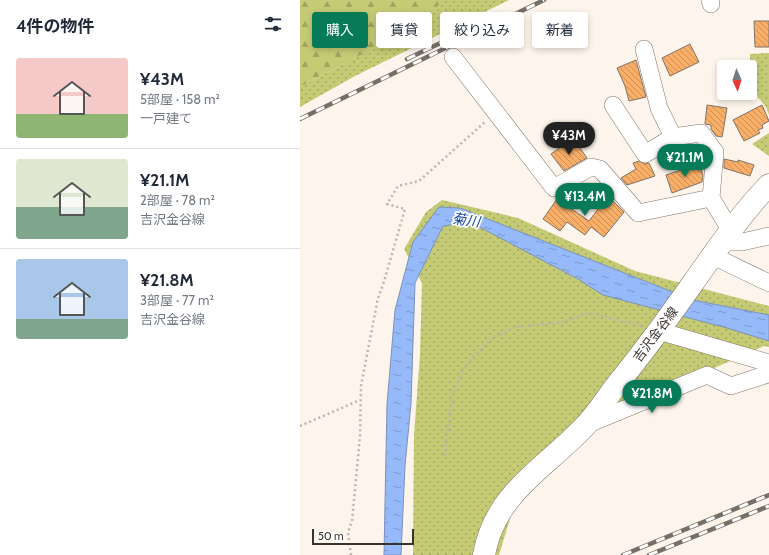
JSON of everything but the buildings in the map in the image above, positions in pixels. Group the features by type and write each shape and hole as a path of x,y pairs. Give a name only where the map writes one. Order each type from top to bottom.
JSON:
{"main road":[{"name":"吉沢金谷線","path":"484,555 487,539 498,514 517,488 586,425 660,329 718,248 755,200 769,186"}],"street":[{"path":"644,49 659,108 673,137"},
{"path":"453,57 554,188 591,166 600,169 638,213 711,198"},
{"path":"613,105 645,154 673,137 701,134 715,152 711,198 718,248 769,283"},
{"path":"718,248 769,236"},
{"path":"660,329 750,358 768,368"},
{"path":"586,425 707,375 731,386 768,368"}],"path":[{"path":"351,555 348,532 352,521 360,436 360,400 363,376 378,298 405,210 387,204 398,186 419,180 496,112"},
{"path":"444,456 453,393 463,369 494,337 515,327 563,322 589,313 660,329"},
{"path":"300,426 360,400"}],"green space":[{"path":"300,0 447,0 428,12 376,12 376,45 300,87"},
{"path":"437,0 509,0 485,12 440,12 440,34 432,38 432,12 420,12"},
{"path":"376,43 376,48 412,48 355,76 300,107 300,87 356,57"},
{"path":"769,53 769,115 766,107 757,96 757,60 750,60 750,54"},
{"path":"769,133 769,156 752,144"},
{"path":"442,200 518,218 635,271 769,306 769,347 764,346 586,425 513,509 499,555 413,555 414,435 420,354 422,283 404,249 426,212"}],"water":[{"name":"菊川","path":"439,207 460,208 693,300 769,315 769,341 727,328 603,295 578,279 470,222 443,226 415,283 411,403 405,466 401,555 384,555 387,404 395,310 413,242"}],"railway":[{"path":"300,119 544,0"},
{"path":"407,59 440,43"},
{"path":"623,555 769,495"},
{"path":"649,555 769,506"}]}
